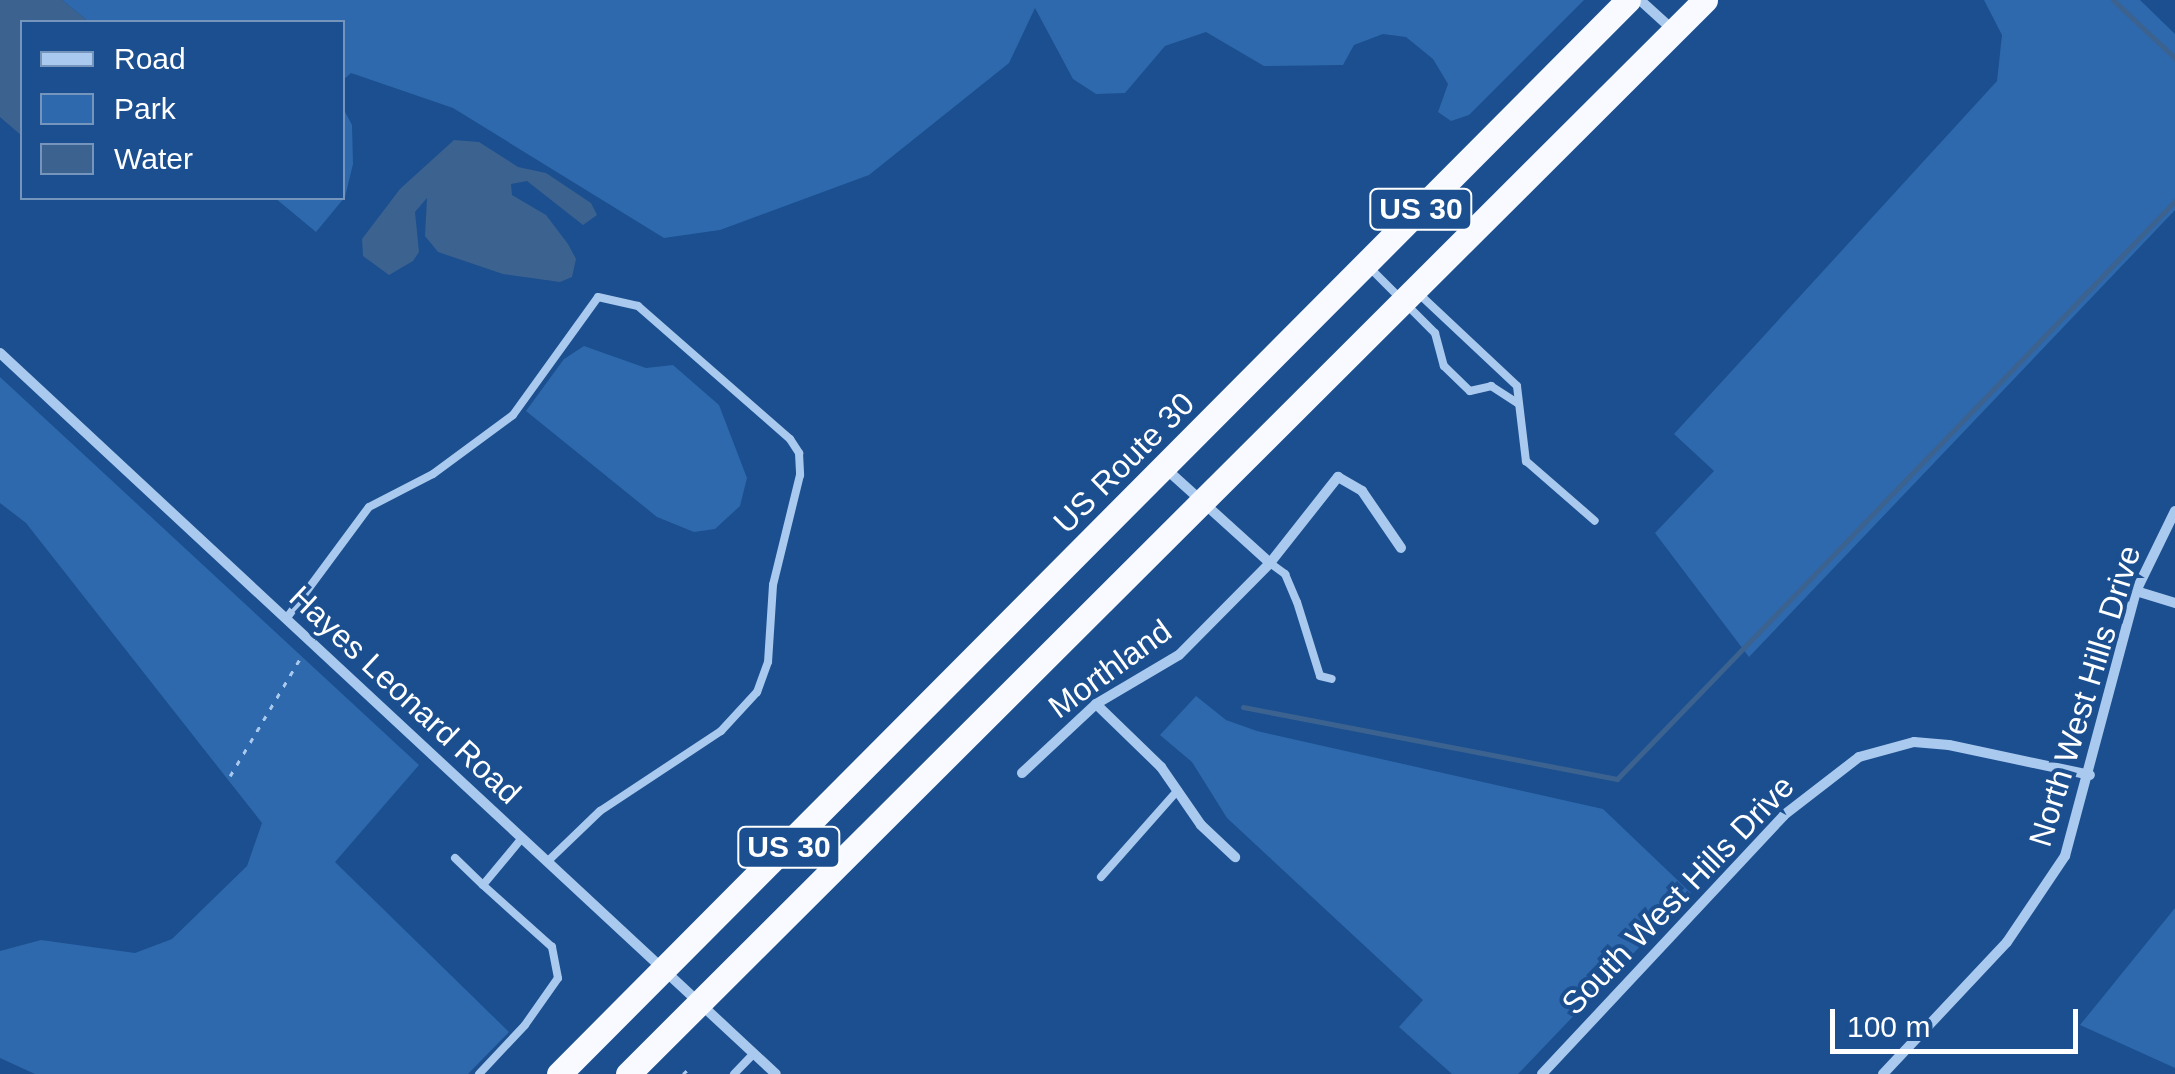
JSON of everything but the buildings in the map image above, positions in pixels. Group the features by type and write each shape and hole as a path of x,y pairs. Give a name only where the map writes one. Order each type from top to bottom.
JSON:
{"highway":[{"name":"US Route 30","path":"665,970 1628,0"},
{"name":"US 30","path":"628,1074 1706,0"},
{"name":"US 30","path":"559,1074 665,970"}],"street":[{"path":"1640,0 1674,30"},
{"name":"Hayes Leonard Road","path":"0,352 776,1074"},
{"path":"1165,468 1270,562"},
{"name":"Morthland","path":"1022,773 1096,704 1180,655 1270,562 1338,477 1362,491 1401,548"},
{"name":"North West Hills Drive","path":"1884,1074 2007,942 2064,856 2090,775 2136,591 2175,511"},
{"path":"2136,591 2175,603"},
{"path":"1096,704 1178,790 1201,825 1235,856"},
{"name":"South West Hills Drive","path":"1542,1074 1784,814 1859,757 1914,742 1949,744 2090,775"}],"lane":[{"path":"1366,264 1408,294 1517,386 1526,461 1595,521"},
{"path":"1408,294 1436,333 1444,366 1470,391 1492,386 1520,404"},
{"path":"286,619 369,507 434,474 513,415 598,298 638,306 790,439 799,453 800,475 773,585 768,662 757,692 721,731 600,811 548,862"},
{"path":"1270,562 1291,588 1320,676 1332,679"},
{"path":"1102,877 1178,790"},
{"path":"483,885 522,838"},
{"path":"454,858 552,947 559,962 545,999 479,1074"},
{"path":"734,1074 754,1053"}],"path":[{"path":"230,776 310,640"},
{"path":"683,1074 692,1066"}],"green space":[{"path":"62,0 1584,0 1469,115 1451,121 1438,112 1448,84 1433,59 1406,37 1383,34 1354,45 1343,65 1264,66 1206,32 1165,46 1125,93 1096,94 1073,79 1035,8 1009,63 869,175 720,230 664,238 453,108 351,73 345,78 345,20 87,20"},
{"path":"1984,0 2140,0 2175,34 2175,210 1749,657 1655,533 1714,471 1674,434 1997,81 2002,35"},
{"path":"345,112 352,125 353,164 345,197"},
{"path":"277,200 343,200 316,232"},
{"path":"584,346 646,368 673,365 719,405 747,478 740,506 715,529 694,532 657,517 526,411 564,359"},
{"path":"0,377 419,765 335,862 509,1032 468,1074 35,1074 0,1058 0,951 41,940 135,953 172,939 247,866 262,823 26,523 0,503"},
{"path":"1196,696 1226,720 1257,731 1603,809 1691,893 1518,1074 1452,1074 1399,1027 1423,1000 1227,818 1192,762 1160,735"},
{"path":"2175,908 2175,1068 2080,1025"}],"water":[{"path":"0,0 62,0 87,20 20,20 20,134 0,117"},
{"path":"454,140 479,142 518,167 546,173 591,203 597,215 583,225 527,181 511,184 512,195 546,215 568,244 576,259 572,277 560,282 503,274 438,252 425,236 427,198 415,212 419,252 413,261 389,275 363,256 362,239 400,189"}],"waterway":[{"path":"2113,0 2175,58"},
{"path":"1243,707 1617,779 2175,201"}]}
